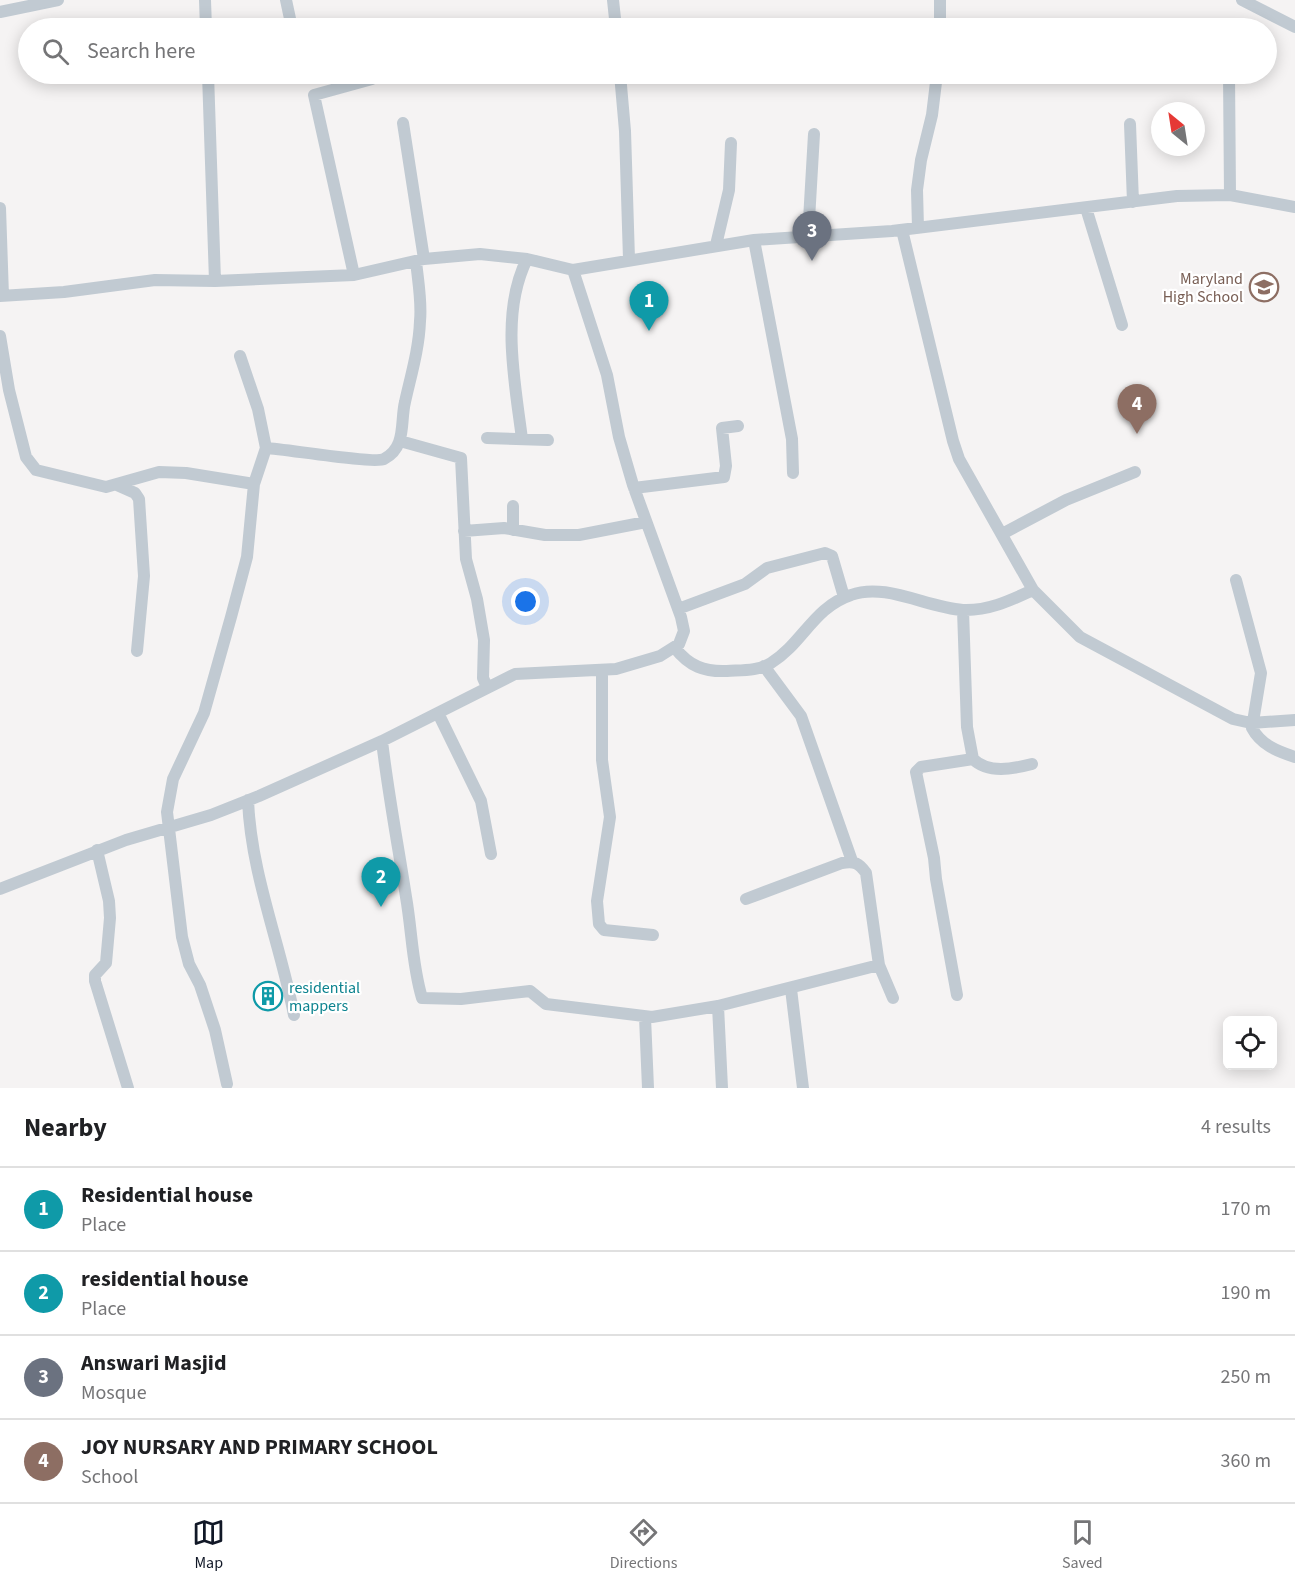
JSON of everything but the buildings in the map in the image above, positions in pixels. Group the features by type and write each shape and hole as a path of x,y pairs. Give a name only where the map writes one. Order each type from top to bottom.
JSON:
{"street":[{"path":"0,12 58,0"},
{"path":"205,0 206,18"},
{"path":"286,0 290,18"},
{"path":"613,0 615,18"},
{"path":"940,0 940,18"},
{"path":"1242,0 1295,27"},
{"path":"208,84 215,281"},
{"path":"354,84 314,95 354,274"},
{"path":"621,84 625,131 629,259"},
{"path":"918,228 917,190 935,84"},
{"path":"1229,84 1230,195"},
{"path":"266,448 302,450 374,462 386,459 403,438 404,405 417,351 421,318 420,260 403,123"},
{"path":"1130,124 1133,202"},
{"path":"808,237 814,134"},
{"path":"716,245 729,190 731,143"},
{"path":"0,208 2,296 64,292 155,280 215,281 354,274 420,260 480,254 526,259 573,270 754,240 902,230 1177,196 1230,195 1295,207"},
{"path":"1086,208 1122,325"},
{"path":"902,230 959,459 1033,590 1080,637 1191,699 1233,719 1251,723 1295,720"},
{"path":"754,240 792,439 793,473"},
{"path":"522,439 512,358 516,280 526,259"},
{"path":"0,889 97,850 248,800 382,741 515,674 602,670 641,662 675,648 682,641 684,631 678,609 634,488 607,375 573,270"},
{"path":"0,336 9,390 28,463 39,470 106,487 159,472 186,473 254,484"},
{"path":"227,1084 215,1030 200,985 189,964 182,937 168,828 168,800 173,779 204,712 247,557 254,484 262,467 266,448 258,409 240,356"},
{"path":"634,488 724,477 726,466 722,428 738,426"},
{"path":"487,438 548,440"},
{"path":"400,441 461,458 466,559 477,599 484,640 483,678 487,687"},
{"path":"1002,534 1066,500 1136,472"},
{"path":"117,485 135,493 139,499 144,576 137,651"},
{"path":"513,506 513,530"},
{"path":"464,531 513,530 545,535 579,535 646,522"},
{"path":"678,609 745,584 767,568 825,553 832,556 844,597"},
{"path":"1236,580 1262,673 1262,683 1251,723 1260,740 1274,750 1295,758"},
{"path":"675,648 692,665 716,672 757,669 785,652 821,611 844,597 872,591 963,610 999,605 1033,590"},
{"path":"963,610 967,727 973,759"},
{"path":"764,666 801,716 852,861"},
{"path":"602,670 602,760 610,817 597,901 599,924 604,930 652,935"},
{"path":"438,714 481,801 491,854"},
{"path":"382,741 392,819 407,898 414,969 422,998 461,999 530,991 546,1004 645,1017 718,1006 791,990 879,965"},
{"path":"957,995 934,858 916,772 921,767 973,759 993,769 1017,768 1032,764"},
{"path":"248,800 249,831 255,862 285,968 294,1015"},
{"path":"97,850 109,901 110,918 106,963 95,975 95,981 128,1088"},
{"path":"746,898 852,861 860,864 866,873 879,965 893,998"},
{"path":"791,990 803,1088"},
{"path":"718,1006 722,1088"},
{"path":"645,1017 648,1088"}],"place":[{"name":"Answari Masjid","path":"812,261"},
{"name":"Maryland High School","path":"1264,287"},
{"name":"Residential house","path":"649,331"},
{"name":"JOY NURSARY AND PRIMARY SCHOOL","path":"1137,434"},
{"name":"residential house","path":"381,907"},
{"name":"residential mappers","path":"268,996"}]}
